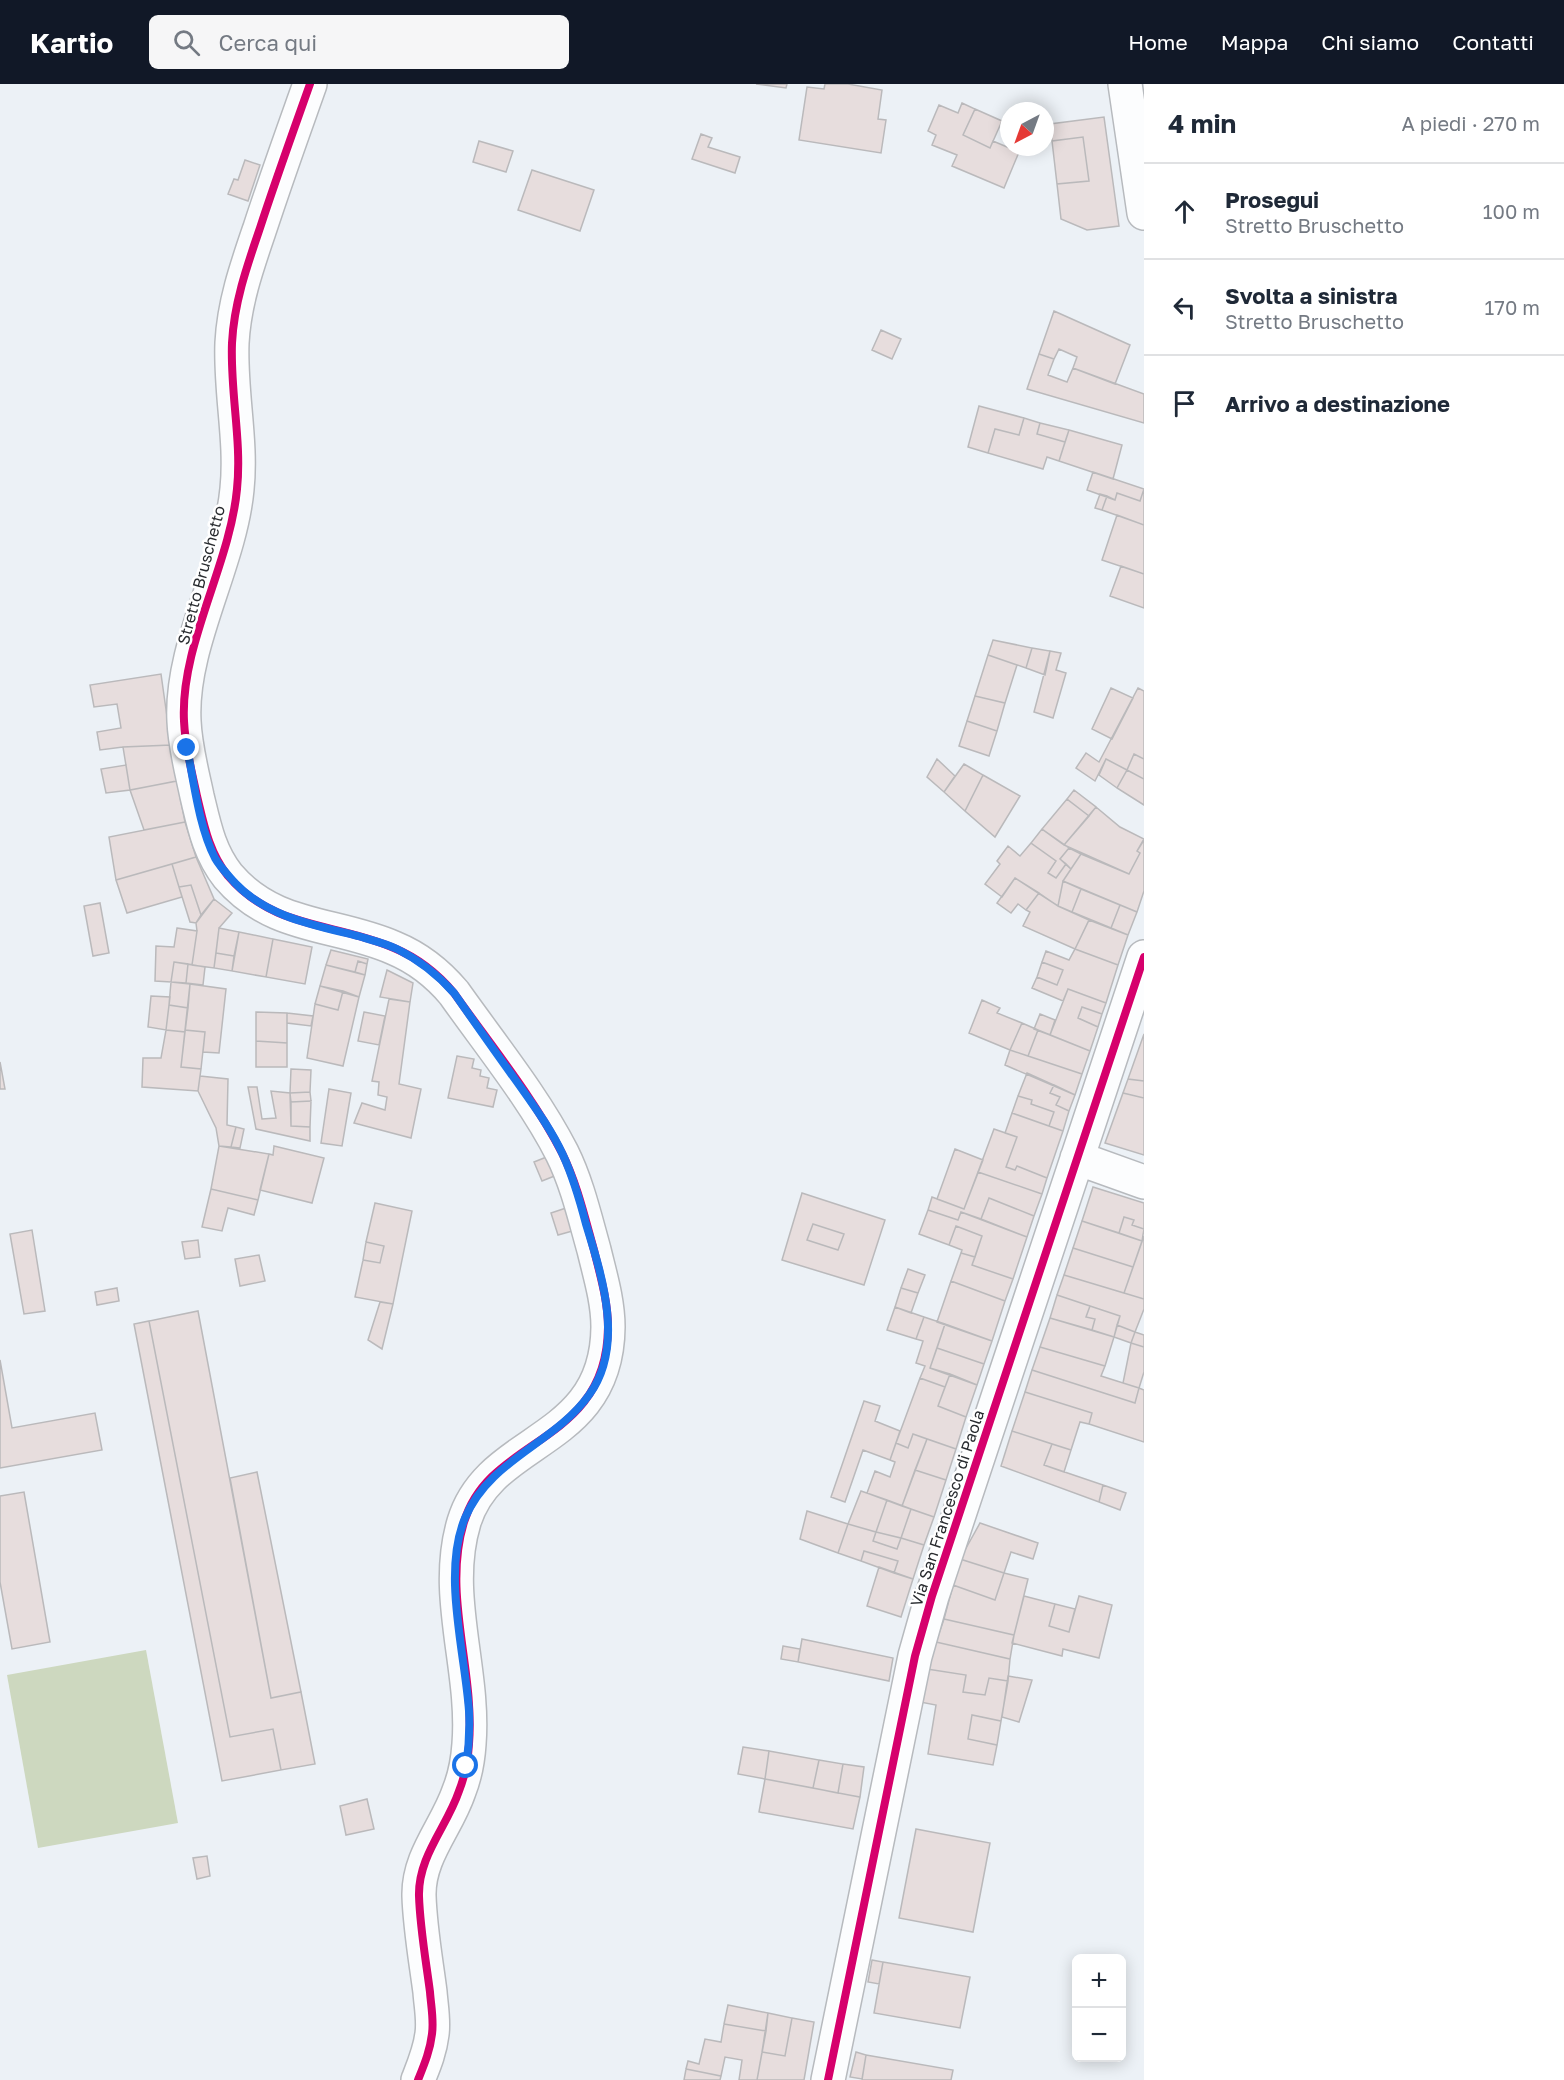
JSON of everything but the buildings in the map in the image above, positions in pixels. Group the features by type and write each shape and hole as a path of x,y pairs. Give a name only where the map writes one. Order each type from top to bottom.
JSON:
{"street":[{"name":"Stretto Bruschetto","path":"310,84 242,282 236,309 232,345 238,451 237,490 232,521 190,668 183,720 206,836 216,859 247,896 291,918 397,948 434,972 454,993 544,1120 563,1155 591,1240 604,1290 608,1325 602,1372 591,1393 577,1411 560,1426 487,1481 464,1520 456,1580 469,1711 469,1741 466,1766 459,1792 429,1851 422,1871 419,1895 433,2031 429,2054 418,2080"},
{"path":"1125,84 1144,213"},
{"name":"Via San Francesco di Paola","path":"828,2080 915,1656 932,1596 1144,957"},
{"path":"1077,1158 1144,1182"}],"green space":[{"path":"146,1650 178,1823 38,1848 7,1675"}],"cycle path":[{"path":"310,84 250,256 235,314 232,361 238,453 237,489 233,518 197,634 185,692 186,740 200,807 208,838 216,857 228,876 246,894 285,916 350,933 403,952 427,967 454,993 525,1092 562,1153 584,1213 601,1278 608,1317 603,1366 589,1395 569,1418 497,1472 478,1494 464,1522 458,1549 456,1577 457,1605 468,1688 469,1750 466,1768 454,1804 428,1855 420,1881 421,1920 433,2024 430,2046 418,2080"},
{"path":"828,2080 915,1656 932,1596 1144,957"}],"route":[{"path":"187,748 206,836 216,859 247,896 291,918 397,948 441,978 454,993 544,1120 563,1155 591,1240 604,1290 608,1325 602,1372 591,1393 577,1411 487,1481 464,1520 456,1571 456,1598 469,1711 466,1766"}]}
